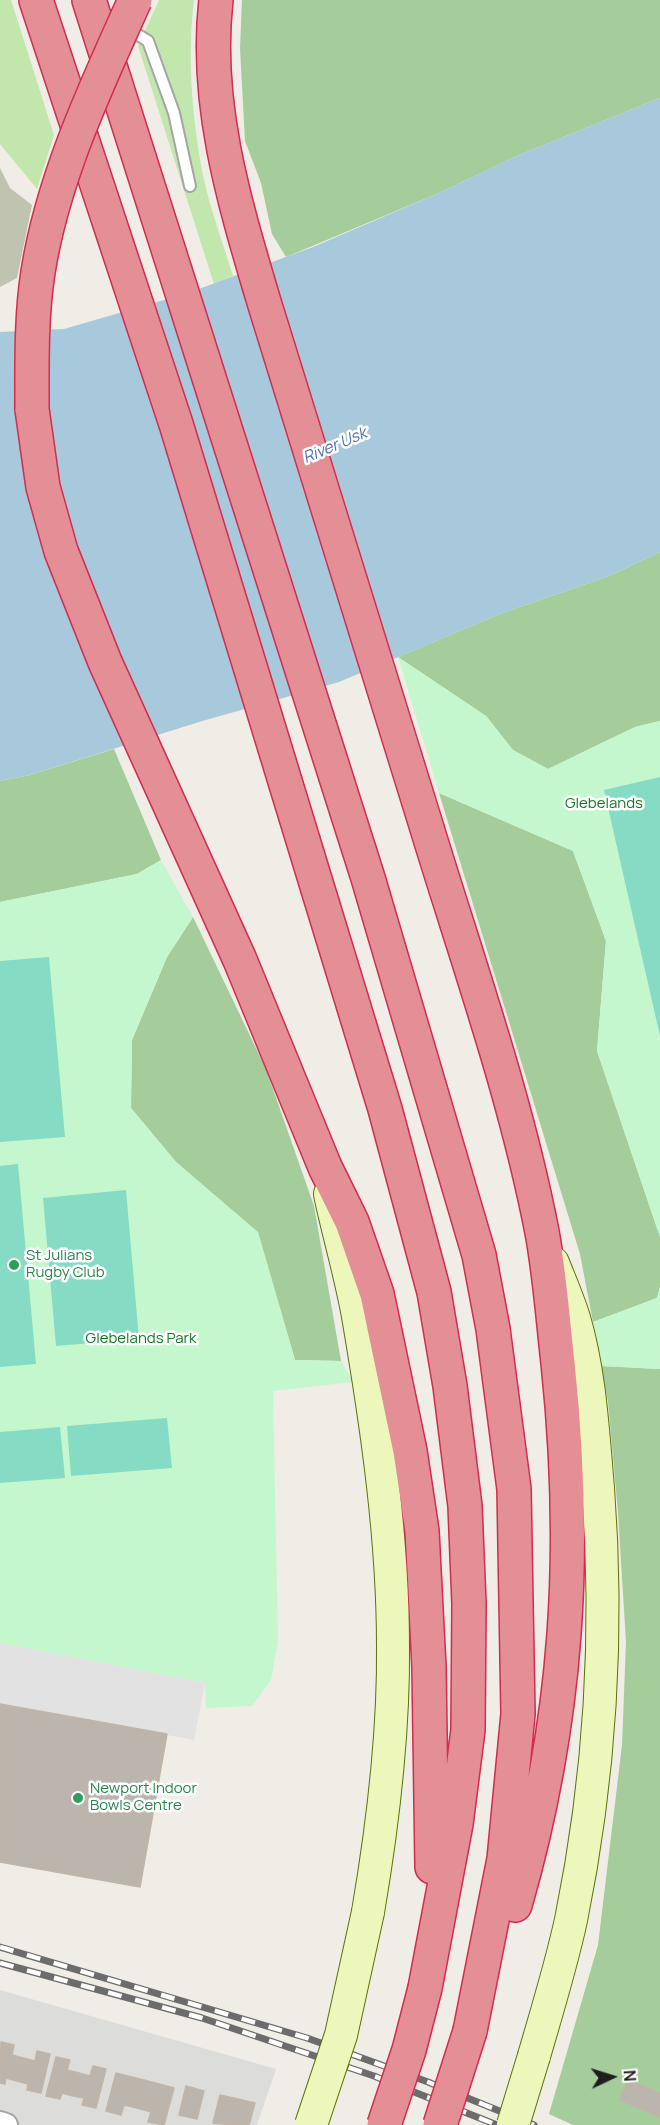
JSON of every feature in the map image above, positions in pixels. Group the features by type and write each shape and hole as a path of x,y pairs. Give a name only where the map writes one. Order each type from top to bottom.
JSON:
{"highway":[{"path":"36,0 176,424 385,1109 434,1292 450,1386 465,1506 469,1604 468,1730 456,1824 428,1978 409,2050 384,2125"},
{"path":"135,0 101,76 64,171 38,272 32,409 43,487 61,551 105,662 240,960 325,1167 352,1221 376,1294 410,1451 422,1531 429,1667 433,1826 428,1978"},
{"path":"216,0 213,63 218,120 228,178 504,1074 542,1235 567,1455 569,1533 558,1704 550,1763 532,1843 507,1931 470,2031 440,2125"},
{"path":"90,3 368,878 479,1255 501,1377 514,1489 518,1714 504,1859 470,2031"}],"main road":[{"path":"311,2125 341,2035 368,1912 378,1854 390,1752 393,1646 377,1438 359,1319 325,1167"},
{"path":"513,2125 561,1960 578,1879 591,1794 603,1650 603,1551 586,1371 574,1318 542,1235"}],"street":[{"path":"0,2124 6,2125"}],"lane":[{"path":"90,3 148,41 174,112 190,186"}],"shaded area":[{"path":"0,168 10,188 32,205 17,278 0,287"},
{"path":"0,1643 205,1683 194,1740 0,1704"},
{"path":"0,1990 276,2069 257,2125 0,2125"}],"green space":[{"path":"0,0 11,0 54,135 37,189 0,144"},
{"path":"159,0 194,0 191,65 196,132 206,188 233,276 214,284 138,46"},
{"path":"242,0 660,0 660,98 519,155 439,193 286,257 272,234 261,183 245,141 240,48"},
{"path":"660,552 660,721 635,727 548,769 513,750 486,716 398,657 500,614 609,576"},
{"name":"Glebelands","path":"398,657 486,716 513,750 548,769 635,727 660,721 660,1237 597,1051 606,941 573,851 439,793"},
{"path":"114,749 161,860 137,874 0,902 0,781 30,775"},
{"path":"660,777 660,1036 604,790"},
{"path":"439,793 573,851 606,941 597,1051 660,1237 660,1287 657,1298 593,1322 580,1254"},
{"name":"Glebelands Park","path":"161,860 193,917 167,957 132,1040 131,1108 176,1162 258,1232 295,1360 341,1361 353,1382 273,1391 278,1642 271,1680 252,1706 206,1708 205,1683 0,1643 0,902 137,874"},
{"path":"193,917 266,1069 314,1206 341,1361 295,1360 258,1233 176,1162 131,1108 132,1040 167,957"},
{"path":"49,957 65,1137 0,1142 0,961"},
{"name":"St Julians Rugby Club","path":"18,1164 36,1364 0,1367 0,1166"},
{"path":"126,1190 139,1339 56,1346 43,1198"},
{"path":"660,1287 660,1369 601,1366 593,1322 657,1298"},
{"path":"601,1366 660,1369 660,2125 573,2125 549,2114 598,1945 622,1745 626,1642 608,1402"},
{"path":"167,1418 172,1468 71,1476 67,1426"},
{"path":"60,1427 65,1478 0,1483 0,1432"}],"water":[{"name":"River Usk","path":"660,98 660,552 609,576 500,614 339,682 199,722 30,775 0,781 0,332 64,329 188,293 313,247 439,193 519,155"}],"building":[{"name":"Newport Indoor Bowls Centre","path":"0,1704 167,1734 140,1887 0,1862"},
{"path":"1,2042 14,2045 12,2055 23,2058 17,2081 6,2078 5,2084 0,2083"},
{"path":"37,2051 50,2054 41,2093 27,2090 28,2084 17,2081 23,2058 35,2061"},
{"path":"56,2057 70,2060 67,2070 79,2073 73,2096 62,2093 60,2099 46,2096"},
{"path":"93,2066 106,2069 96,2108 82,2105 84,2098 73,2096 79,2073 90,2076"},
{"path":"116,2073 144,2080 137,2108 124,2105 121,2115 106,2111"},
{"path":"144,2080 174,2088 164,2125 148,2122 151,2112 137,2108"},
{"path":"628,2080 660,2093 660,2117 620,2100"},
{"path":"186,2086 204,2091 197,2119 179,2115"},
{"path":"220,2095 238,2099 232,2125 213,2123"},
{"path":"238,2099 255,2103 249,2125 232,2125"}],"railway":[{"path":"0,1947 307,2038 428,2082 534,2125"},
{"path":"0,1963 202,2018 374,2076 497,2125"}],"place":[{"name":"St Julians Rugby Club","path":"14,1265"},
{"name":"Newport Indoor Bowls Centre","path":"78,1798"}]}
